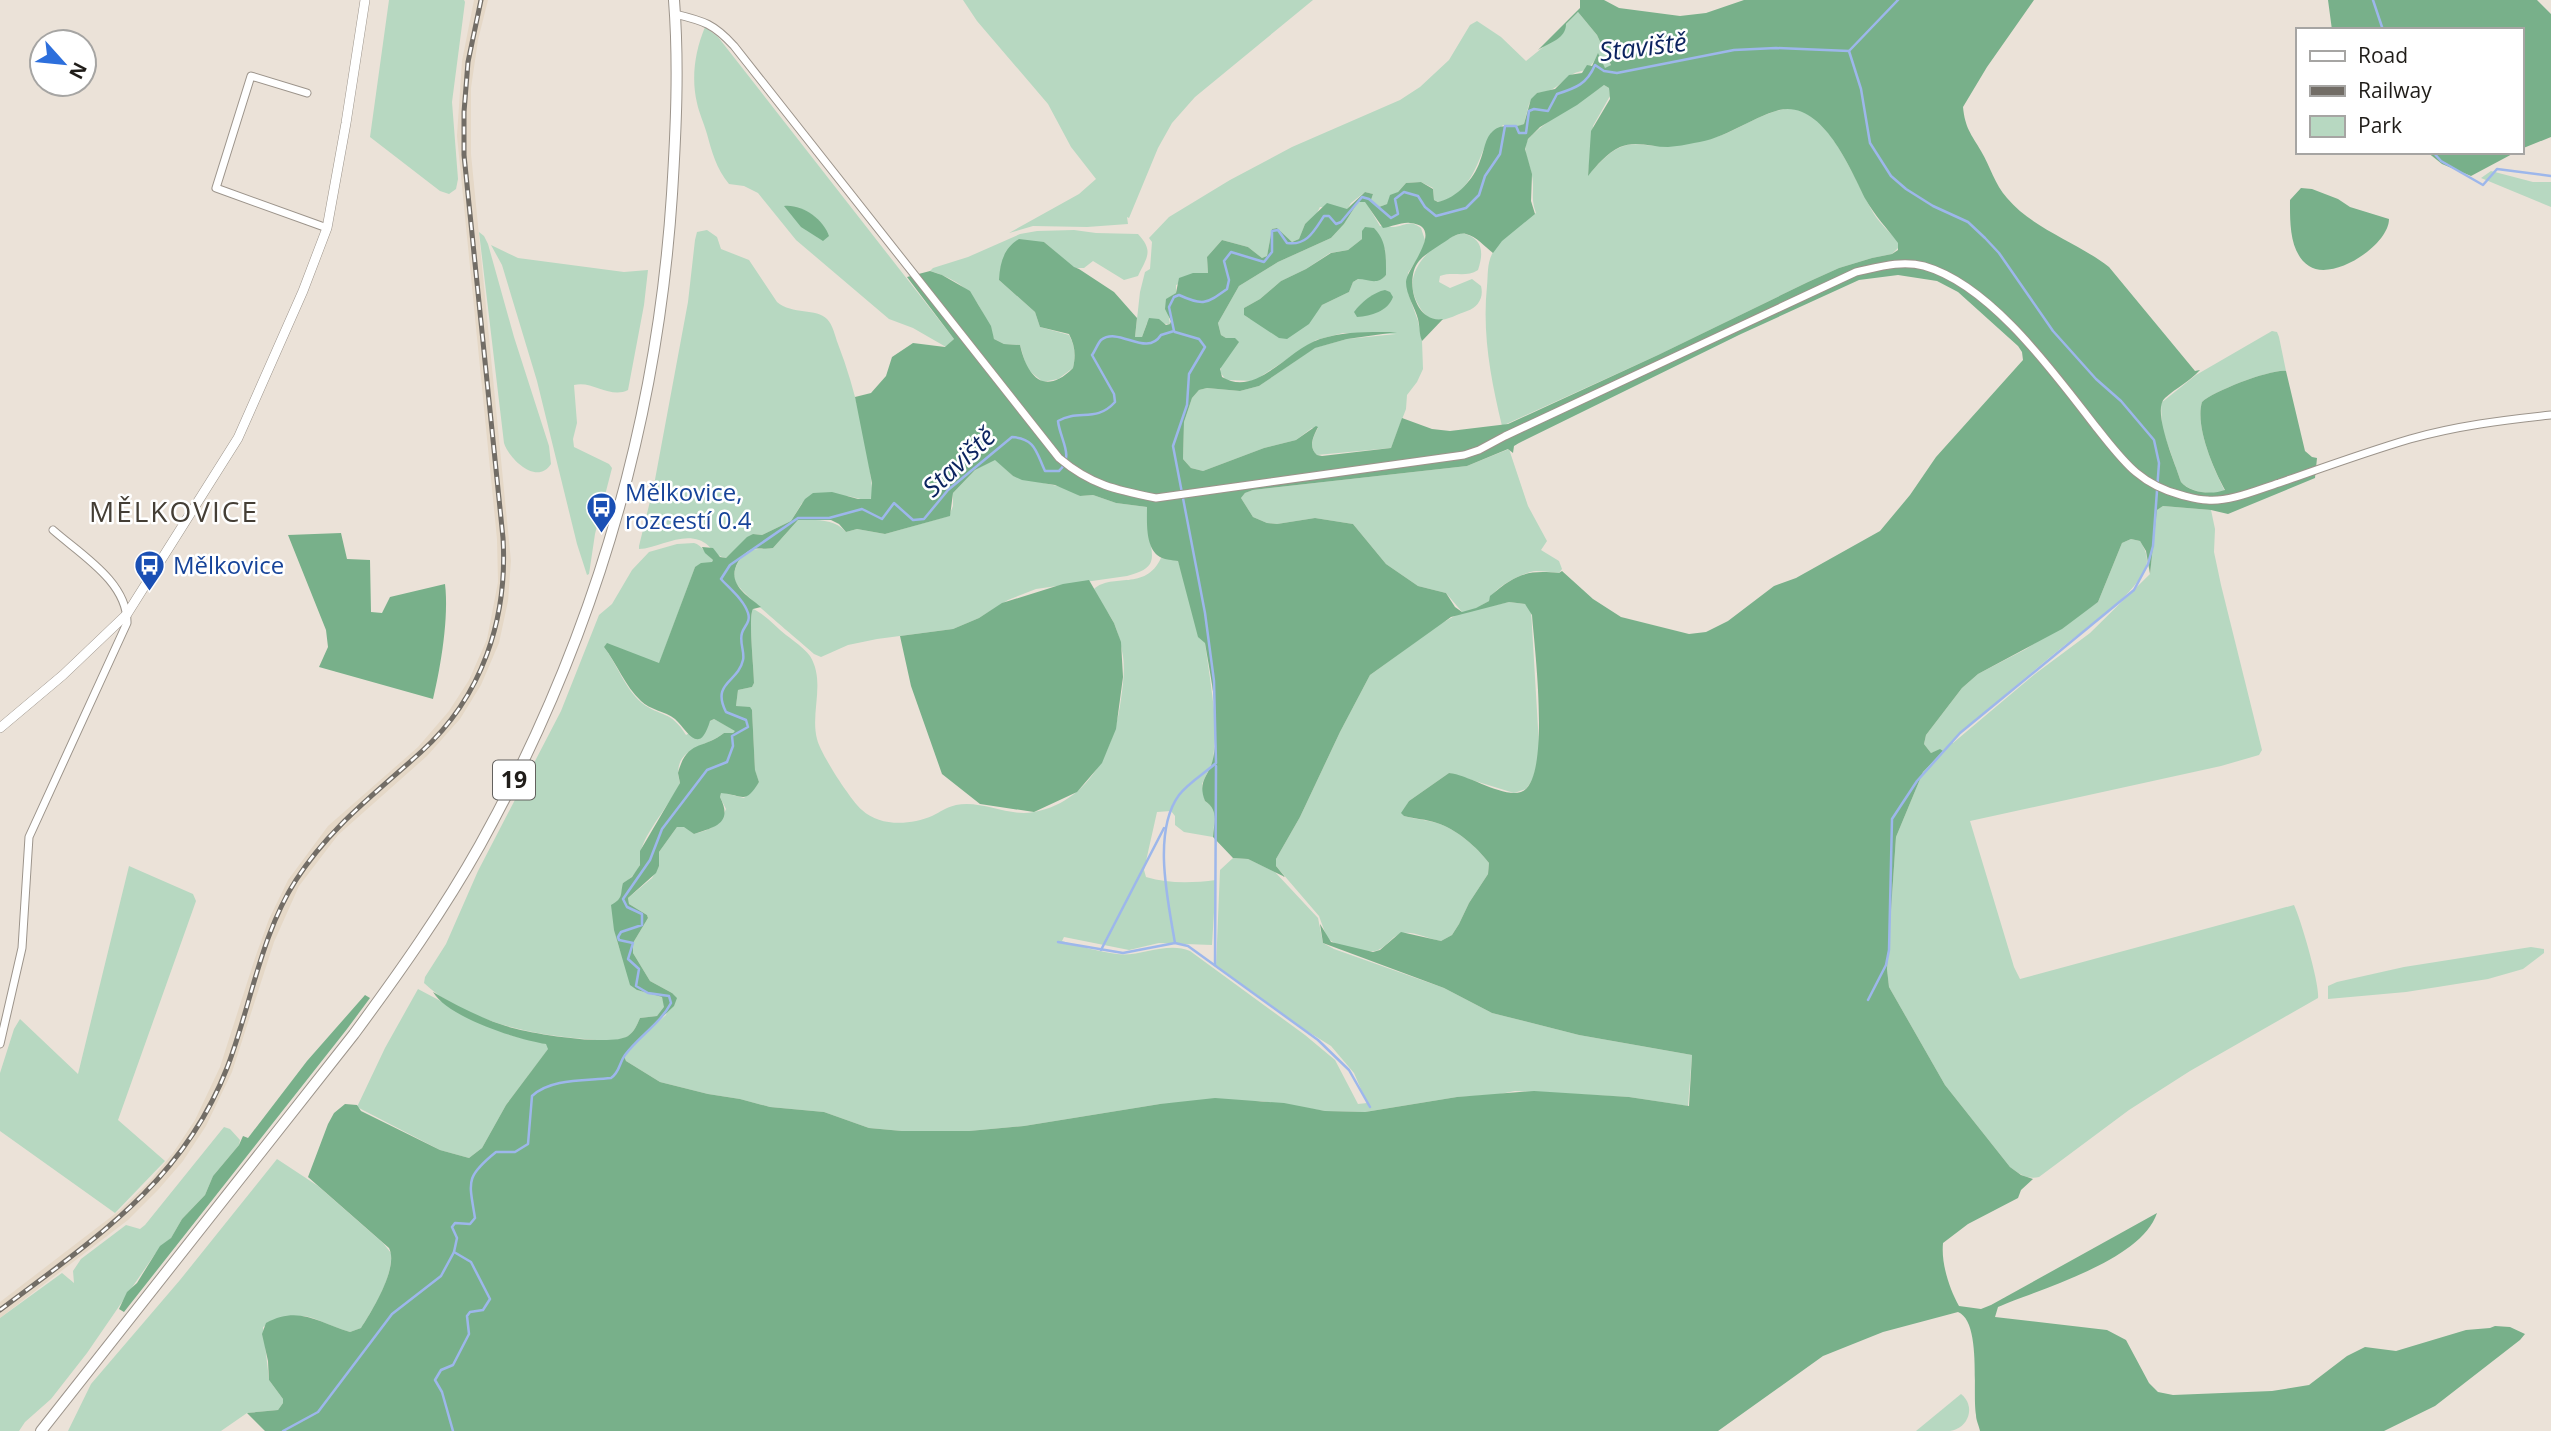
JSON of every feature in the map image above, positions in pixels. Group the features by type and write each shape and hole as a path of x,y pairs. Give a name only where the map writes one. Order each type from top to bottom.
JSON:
{"main road":[{"name":"19","path":"41,1431 354,1034 403,967 480,846 553,699 591,600 622,501 648,391 667,269 677,113 674,0"}],"street":[{"path":"0,728 63,675 127,614 238,438 303,291 327,228 365,0"},
{"path":"675,14 717,27 1059,458 1078,474 1115,490 1156,498 1464,455 1856,272 1892,263 1922,266 1955,278 1981,295 2045,362 2122,461 2160,488 2181,495 2208,501 2240,496 2411,439 2488,422 2551,415"},
{"path":"307,93 251,76 216,188 327,228"},
{"path":"0,1044 22,948 29,837 127,623 127,614 114,584 53,530"}],"shaded area":[{"path":"474,0 488,0 478,40 471,88 471,154 511,561 508,601 499,643 481,685 460,719 427,756 338,835 299,886 274,942 232,1072 206,1126 183,1161 128,1220 0,1318 0,1302 120,1210 149,1182 173,1153 195,1120 220,1067 269,919 288,880 328,826 418,747 449,711 469,680 487,639 498,582 497,539 457,136 462,61"}],"green space":[{"path":"389,0 465,2 452,102 458,179 456,189 449,194 440,191 370,137"},
{"path":"963,0 1313,0 1195,97 1172,123 1158,148 1129,218 1127,217 1128,224 1087,227 1033,226 1009,233 1079,194 1096,179 1071,147 1048,104 977,21"},
{"path":"1580,0 1604,0 1619,8 1680,16 1706,13 1744,0 2034,0 1987,67 1963,107 1965,120 2007,198 2042,227 2109,267 2195,371 2200,370 2161,404 2163,425 2181,482 2190,489 2201,492 2225,490 2203,435 2200,412 2202,402 2218,392 2279,371 2286,371 2305,451 2317,458 2315,478 2228,514 2163,506 2157,510 2150,574 2146,551 2140,541 2131,539 2122,543 2098,602 2062,629 1978,674 1962,688 1926,735 1924,744 1931,753 1940,749 1943,751 1923,772 1896,837 1887,969 1889,987 1945,1085 2010,1167 2033,1179 2021,1190 2018,1198 1968,1224 1943,1243 1946,1275 1959,1306 1981,1309 1991,1305 2157,1213 2147,1230 2132,1245 2111,1259 2063,1282 1998,1307 1995,1317 2107,1330 2126,1340 2149,1383 2158,1392 2173,1395 2272,1391 2309,1385 2347,1356 2365,1347 2396,1351 2466,1330 2510,1327 2525,1334 2520,1340 2435,1406 2384,1431 1980,1431 1976,1419 1973,1343 1966,1318 1958,1312 1883,1332 1823,1356 1718,1431 265,1431 247,1413 278,1410 283,1403 269,1380 262,1334 266,1323 278,1318 299,1316 350,1332 361,1328 383,1289 390,1266 389,1248 308,1177 334,1113 345,1104 357,1105 361,1111 440,1150 469,1158 482,1148 506,1105 548,1049 546,1044 501,1032 468,1019 441,1001 433,992 506,1026 587,1040 619,1039 628,1036 640,1018 657,1016 664,1007 662,997 637,990 630,985 614,930 611,905 620,898 623,883 632,877 640,865 640,851 680,783 678,773 686,755 724,733 735,731 714,719 710,721 702,738 693,738 675,719 641,701 630,689 604,647 607,643 659,663 695,567 713,560 702,547 713,548 720,557 726,558 747,537 753,534 762,535 791,521 805,499 813,493 832,492 858,499 871,499 872,483 855,397 871,393 886,376 892,357 913,343 945,347 954,339 907,277 930,271 970,291 991,326 994,339 1004,344 1020,345 1032,374 1045,382 1053,381 1073,368 1075,355 1069,334 1040,327 1035,312 999,280 1004,256 1019,239 1044,242 1074,267 1114,292 1137,318 1135,337 1142,337 1149,318 1170,324 1165,309 1166,299 1176,293 1179,278 1193,273 1208,273 1207,257 1222,240 1248,247 1262,258 1267,256 1272,229 1277,228 1292,242 1299,239 1305,224 1327,203 1347,209 1365,192 1373,194 1371,200 1379,207 1387,204 1390,195 1398,192 1406,183 1421,182 1433,189 1434,200 1438,202 1458,192 1474,174 1490,134 1497,128 1524,124 1531,99 1537,93 1555,89 1569,75 1582,73 1587,65 1592,66 1598,53 1605,68 1611,65 1597,35 1578,12 1566,24 1560,37 1538,50 1580,8","holes":["1604,85 1609,88 1610,99 1591,131 1588,176 1607,156 1626,145 1668,147 1705,141 1779,110 1795,110 1809,115 1833,140 1870,206 1898,243 1898,250 1839,268 1508,424 1450,431 1432,429 1402,418 1391,448 1322,456 1317,455 1312,445 1318,427 1316,426 1296,440 1264,448 1203,471 1191,468 1183,459 1184,422 1192,398 1199,390 1207,388 1240,391 1259,386 1315,348 1347,339 1397,332 1329,336 1308,344 1260,377 1235,382 1222,377 1220,369 1239,342 1235,338 1221,335 1218,323 1239,286 1278,262 1331,238 1358,202 1365,202 1383,228 1410,223 1420,226 1425,232 1422,249 1406,282 1422,341 1443,319 1433,319 1425,315 1415,299 1412,278 1419,261 1453,236 1461,234 1473,237 1493,253 1502,241 1535,214 1531,201 1532,174 1525,149 1528,139 1540,127","1898,275 1937,281 1958,292 2018,346 2023,360 1936,457 1910,495 1880,531 1796,578 1774,586 1728,621 1706,632 1689,634 1621,617 1593,599 1562,571 1522,575 1490,596 1489,601 1462,612 1455,607 1446,593 1418,586 1386,564 1353,524 1315,518 1267,523 1253,517 1241,498 1253,490 1467,466 1508,449 1513,453 1514,446 1519,443 1741,334 1859,280","995,460 1013,476 1022,480 1055,485 1080,496 1093,495 1116,503 1147,507 1149,541 1160,557 1178,561 1198,637 1205,643 1216,730 1213,759 1202,788 1205,801 1214,812 1213,837 1233,858 1248,859 1285,877 1276,866 1276,859 1300,817 1370,675 1451,617 1509,602 1525,604 1532,615 1539,711 1536,764 1530,783 1521,792 1505,792 1449,773 1409,801 1401,813 1433,822 1459,834 1489,863 1488,874 1459,924 1452,935 1441,941 1401,932 1380,950 1373,952 1331,942 1320,924 1323,943 1444,988 1492,1013 1579,1035 1692,1055 1689,1106 1629,1097 1534,1091 1457,1097 1365,1112 1325,1111 1284,1103 1215,1098 1024,1126 969,1131 902,1131 869,1128 824,1112 770,1107 660,1082 626,1061 624,1056 674,1006 677,998 650,981 633,953 633,943 648,918 629,904 628,898 656,873 659,852 677,827 684,827 694,834 715,826 720,823 725,813 721,793 747,796 759,782 755,770 752,710 750,707 736,706 738,690 752,687 754,683 752,614 753,609 761,607 739,588 734,576 738,562 750,550 773,548 798,520 831,520 846,532 857,529 885,534 950,516 953,493 975,470"]},
{"path":"2328,0 2537,0 2551,14 2551,137 2523,148 2523,28 2332,28"},
{"path":"1578,12 1597,35 1611,65 1605,69 1598,54 1587,69 1572,75 1550,90 1537,93 1529,104 1524,124 1503,125 1486,146 1467,184 1455,195 1439,202 1434,200 1433,188 1421,182 1406,183 1387,204 1379,207 1371,200 1373,194 1365,192 1351,203 1347,210 1320,207 1316,215 1305,224 1299,239 1292,242 1277,228 1272,229 1267,256 1262,258 1248,247 1222,240 1207,257 1208,273 1176,285 1176,293 1166,300 1170,324 1147,323 1142,337 1135,337 1140,292 1145,272 1150,269 1152,242 1149,238 1169,217 1292,147 1400,100 1420,87 1449,60 1470,25 1477,21 1501,37 1526,61"},
{"path":"705,27 718,37 954,339 946,347 913,328 889,319 796,240 758,193 744,186 729,184 715,160 695,94 695,65"},
{"path":"1604,85 1609,88 1610,96 1593,126 1588,175 1603,159 1626,145 1663,146 1703,140 1773,112 1796,109 1806,112 1827,131 1845,158 1874,214 1899,243 1899,247 1892,254 1839,268 1502,426 1487,339 1486,304 1490,258 1506,236 1536,213 1526,144 1537,130"},
{"path":"2430,154 2512,154 2471,176 2442,164"},
{"path":"2491,171 2533,182 2551,182 2551,207 2481,178"},
{"path":"2301,188 2312,189 2350,207 2389,219 2387,229 2370,250 2345,265 2319,270 2309,266 2302,260 2294,245 2291,227 2290,200"},
{"path":"1365,201 1380,226 1414,224 1421,228 1425,240 1422,252 1408,273 1408,293 1422,341 1423,369 1407,395 1406,409 1391,448 1317,455 1312,445 1318,428 1312,428 1296,440 1264,448 1203,471 1191,468 1183,459 1184,422 1192,398 1199,390 1207,388 1240,391 1259,386 1314,348 1347,339 1396,334 1343,333 1316,340 1254,381 1226,380 1220,372 1226,338 1221,335 1218,323 1239,286 1278,262 1331,238 1358,202","holes":["1362,239 1385,249 1386,275 1383,278 1358,279 1353,282 1349,292 1322,305 1318,310 1250,319 1244,315 1244,308 1260,299 1281,281 1330,253 1348,250"]},
{"path":"784,206 798,207 811,214 822,224 829,236 823,241 801,227"},
{"path":"1365,227 1374,228 1384,244 1386,275 1383,278 1376,281 1358,279 1353,282 1349,292 1322,305 1309,324 1287,339 1279,338 1244,315 1244,308 1260,299 1281,281 1331,253 1348,250 1362,239"},
{"path":"707,230 717,237 721,249 749,260 777,302 790,309 823,316 829,321 856,399 873,496 869,501 848,496 802,503 791,521 762,535 753,534 726,558 703,542 692,538 639,549 654,485 688,302 695,240 697,232"},
{"path":"1074,230 1138,234 1146,245 1147,254 1138,276 1124,280 1093,261 1084,268 1074,268 1044,242 999,280 1035,312 1040,327 1069,335 1071,339 1074,351 1073,368 1058,379 1043,382 1027,369 1020,345 1004,344 994,339 984,315 965,288 930,271 1020,234"},
{"path":"479,232 488,244 549,446 551,464 538,472 524,468 511,456 504,443"},
{"path":"1462,233 1478,242 1481,257 1478,270 1469,274 1440,276 1439,282 1450,288 1472,279 1481,286 1481,298 1467,311 1443,320 1432,319 1422,311 1414,294 1415,271 1430,251"},
{"path":"491,245 518,258 624,272 648,270 628,390 614,392 588,385 574,385 577,423 574,447 612,468 587,575 537,381 502,265"},
{"path":"1385,290 1393,297 1387,306 1373,314 1357,317 1354,312 1360,305 1372,295"},
{"path":"2272,331 2277,332 2279,337 2286,371 2268,373 2243,382 2202,402 2200,412 2203,435 2225,491 2208,493 2190,489 2181,482 2162,428 2161,403 2196,375"},
{"path":"1509,449 1528,506 1547,541 1541,550 1559,561 1562,569 1559,573 1536,571 1516,578 1496,591 1489,601 1473,610 1509,602 1525,604 1531,610 1539,745 1533,779 1526,789 1514,793 1449,773 1409,801 1402,813 1404,816 1437,823 1459,834 1489,863 1488,874 1452,935 1441,941 1403,933 1375,951 1345,947 1327,938 1319,916 1276,866 1276,859 1300,817 1370,675 1440,624 1462,612 1446,593 1418,586 1386,564 1353,524 1315,518 1267,523 1253,517 1241,498 1253,490 1467,466"},
{"path":"995,459 1013,476 1066,488 1080,496 1093,495 1116,503 1147,507 1151,562 1143,570 1127,576 1036,589 1008,600 979,618 953,629 848,645 821,657 771,617 735,581 736,567 744,555 751,550 773,548 798,520 830,522 846,532 857,529 885,534 949,516 953,506 953,493 975,470"},
{"path":"2163,506 2211,510 2215,529 2214,552 2221,585 2262,750 2259,755 2221,766 1970,821 2014,967 2020,979 2294,905 2309,952 2318,998 2190,1071 2129,1110 2039,1177 2027,1177 2010,1167 1945,1085 1889,987 1887,969 1896,837 1923,772 1940,750 1931,753 1924,744 1926,735 1962,688 1978,674 2026,649 2098,602 2122,543 2131,539 2140,541 2147,563 2129,592 1953,740 1953,743 2035,674 2090,633 2150,574 2157,510"},
{"path":"341,533 347,559 370,560 371,612 382,613 390,597 445,584 444,642 433,699 319,667 328,647 326,630 288,535"},
{"path":"694,543 713,560 712,563 695,567 659,664 604,647 636,697 648,707 675,721 686,735 714,719 736,731 724,733 685,755 678,771 680,783 643,843 638,869 623,883 615,926 620,949 637,990 662,997 665,1007 657,1016 640,1018 628,1036 607,1040 521,1030 459,1007 424,983 425,977 446,944 478,871 561,711 599,615 612,604 632,570 649,552 677,544"},
{"path":"1161,558 1178,561 1205,643 1216,725 1213,761 1202,784 1205,801 1214,808 1215,813 1213,837 1184,832 1175,825 1175,816 1171,811 1157,812 1144,870 1146,877 1163,881 1216,880 1212,945 1159,943 1129,950 1064,937 1062,941 1117,954 1163,948 1190,951 1335,1060 1358,1104 1367,1103 1354,1073 1331,1046 1216,967 1220,870 1233,858 1248,859 1275,872 1318,918 1323,943 1334,949 1444,988 1492,1013 1579,1035 1692,1055 1688,1106 1629,1097 1515,1091 1365,1112 1325,1111 1261,1101 1160,1104 1024,1126 969,1131 902,1131 869,1128 824,1112 770,1107 660,1082 626,1061 624,1056 637,1041 666,1015 672,993 650,981 633,953 633,943 648,918 629,904 628,898 652,878 659,866 659,852 677,827 684,826 694,834 710,828 718,823 726,809 720,797 721,792 744,798 759,782 755,771 752,710 736,706 738,690 752,687 754,683 751,632 753,609 810,656 817,676 815,729 819,746 844,787 869,816 887,822 905,823 966,804 1015,812 1034,812 1070,797 1084,785 1105,754 1118,718 1123,656 1115,625 1094,589 1102,584 1146,575"},
{"path":"1089,580 1114,623 1121,642 1123,677 1116,729 1102,763 1077,792 1034,812 980,804 942,774 911,686 900,636 953,629 979,618 1002,603 1063,584"},
{"path":"129,866 193,894 196,901 118,1120 165,1161 115,1213 0,1131 0,1073 14,1029 20,1019 78,1074"},
{"path":"2531,947 2544,949 2544,953 2523,969 2488,979 2406,992 2328,999 2328,986 2337,982 2404,967"},
{"path":"418,989 482,1023 513,1036 547,1044 549,1048 506,1105 482,1148 469,1158 440,1150 357,1107 385,1048"},
{"path":"365,995 370,998 347,1029 124,1312 119,1309 127,1292 137,1283 160,1246 171,1238 182,1219 205,1195 213,1176 239,1145 243,1136 248,1138 307,1061"},
{"path":"224,1127 230,1129 240,1140 239,1145 213,1176 205,1195 155,1254 87,1353 51,1399 25,1422 19,1431 0,1431 0,1318 62,1273 74,1283 73,1271 81,1259 126,1225 140,1229 145,1225"},
{"path":"277,1159 318,1186 391,1253 386,1282 361,1328 350,1332 300,1316 263,1327 269,1380 283,1403 278,1410 247,1413 221,1431 68,1431 91,1384 180,1280"},
{"path":"1961,1394 1966,1399 1969,1410 1962,1426 1950,1431 1916,1431"}],"waterway":[{"name":"Staviště","path":"453,1431 442,1392 435,1380 441,1370 453,1365 469,1334 467,1316 470,1312 483,1310 490,1299 471,1262 454,1252 457,1238 452,1227 455,1223 470,1224 475,1218 471,1196 474,1174 496,1152 515,1152 528,1144 532,1096 559,1083 611,1078 625,1055 671,1003 669,996 648,993 636,986 639,969 628,959 633,943 619,940 618,937 621,932 642,925 642,914 627,907 623,899 650,860 662,829 707,770 727,762 733,746 732,736 748,727 746,720 726,712 722,702 723,688 736,674 743,660 741,636 749,619 743,604 721,579 730,565 798,518 829,518 862,509 882,519 894,503 913,520 924,519 948,490 1012,437 1031,444 1045,471 1059,471 1064,465 1066,454 1058,421 1101,412 1115,402 1114,394 1092,355 1101,340 1116,337 1148,344 1161,335 1174,331 1169,307 1174,297 1179,295 1204,302 1227,289 1229,280 1224,261 1231,252 1264,262 1272,252 1272,231 1278,230 1287,243 1300,242 1309,236 1324,216 1329,216 1336,224 1341,222 1362,197 1369,199 1391,218 1398,214 1395,199 1404,192 1418,196 1425,207 1436,216 1466,208 1479,195 1485,176 1500,154 1505,126 1516,126 1519,133 1526,133 1529,111 1548,111 1557,94 1580,84 1595,65 1604,71 1617,73 1734,50 1776,48 1849,51 1898,0"},
{"path":"2373,0 2382,28"},
{"path":"1849,51 1861,89 1870,143 1891,176 1933,206 1968,222 1985,238 1999,253 2053,331 2096,379 2121,401 2154,440 2159,463 2153,546 2148,564 2134,590 1960,733 1917,781 1892,819 1889,950 1886,965 1868,1000"},
{"path":"2435,154 2441,161 2483,185 2497,169 2551,176"},
{"path":"1175,332 1199,339 1205,347 1189,374 1187,405 1173,446 1205,613 1214,681 1216,763 1179,795 1166,828 1164,867 1175,943 1188,946 1318,1040 1349,1070 1370,1107"},
{"path":"1215,965 1216,766"},
{"path":"1101,950 1164,828"},
{"path":"1058,942 1123,953 1175,943"},
{"path":"283,1431 318,1412 392,1314 441,1276 454,1252"}],"railway":[{"path":"0,1310 69,1259 132,1206 186,1144 208,1108 227,1068 273,924 296,880 338,827 442,730 460,707 487,655 501,598 503,538 464,155 468,62 481,0"}],"place":[{"name":"Mělkovice, rozcestí 0.4","path":"602,534"},
{"name":"Mělkovice","path":"150,593"}],"district":[{"name":"MĚLKOVICE","path":"174,512"}]}
